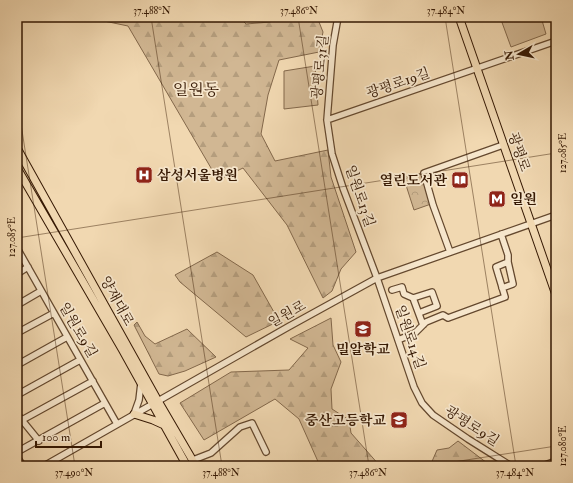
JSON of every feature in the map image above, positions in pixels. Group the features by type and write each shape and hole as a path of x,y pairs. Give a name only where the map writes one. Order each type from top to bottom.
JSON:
{"main road":[{"name":"광평로","path":"459,17 556,295"},
{"name":"양재대로","path":"17,148 155,402 165,426 187,466"},
{"name":"양재대로","path":"17,168 141,383 195,463"},
{"path":"134,414 153,420 165,426"}],"street":[{"name":"광평로31길","path":"327,120 332,45 338,17"},
{"name":"광평로19길","path":"327,120 556,41"},
{"name":"일원로13길","path":"327,120 332,154 343,188 377,278"},
{"path":"450,252 433,205 424,173 503,145"},
{"name":"일원로","path":"44,466 377,278 556,215"},
{"path":"501,234 508,255 513,284 502,288"},
{"name":"일원로9길","path":"17,248 117,424"},
{"path":"398,340 415,333 426,322 443,315 448,318 505,297 496,267 508,262"},
{"path":"17,274 28,268"},
{"name":"일원로14길","path":"377,278 414,387 422,403"},
{"path":"392,290 402,287 404,294 413,298 432,292 437,306 419,313"},
{"path":"17,305 41,291"},
{"path":"413,298 423,325"},
{"path":"17,333 54,313"},
{"path":"17,365 67,337"},
{"path":"17,395 80,360"},
{"path":"22,420 93,381"},
{"path":"134,414 139,400 141,383"},
{"path":"17,452 105,403"},
{"name":"광평로9길","path":"422,403 433,415 511,466"},
{"path":"17,414 39,441"},
{"path":"195,463 211,453 240,427 252,423 266,452"},
{"path":"17,457 23,466"},
{"path":"58,459 60,466"},
{"path":"546,465 556,461"}],"green space":[{"path":"85,17 239,17 246,24 270,22 281,17 317,17 323,32 319,52 279,60 268,95 261,134 275,161 328,150 331,177 356,252 341,269 332,291 323,298 287,225 243,168 218,180 128,26"},
{"path":"500,17 541,17 546,34 511,47"},
{"path":"315,66 318,105 284,109 284,71"},
{"path":"421,173 431,204 414,210 404,179"},
{"path":"217,252 253,275 279,321 246,337 180,282 175,275"},
{"path":"331,318 333,345 341,362 331,389 332,409 349,420 351,433 380,466 320,466 299,419 275,399 204,440 180,403 231,372 289,370 308,348 290,339"},
{"path":"137,322 145,336 155,344 187,329 216,357 185,371 168,376 159,374 134,325"},
{"path":"458,441 491,466 430,466 437,450 449,448"}],"place":[{"name":"삼성서울병원","path":"144,175"},
{"name":"열린도서관","path":"460,180"},
{"name":"일원","path":"497,199"},
{"name":"밀알학교","path":"363,329"},
{"name":"중산고등학교","path":"399,420"}],"district":[{"name":"일원동","path":"196,90"}]}
